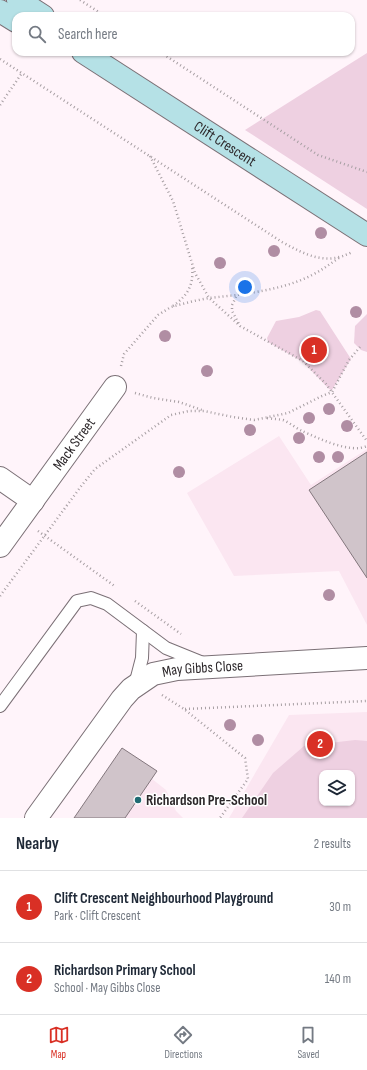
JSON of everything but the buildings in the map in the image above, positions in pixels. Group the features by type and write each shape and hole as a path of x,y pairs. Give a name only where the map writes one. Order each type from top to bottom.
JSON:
{"street":[{"path":"0,11 25,8"},
{"name":"Clift Crescent","path":"89,56 359,237"},
{"name":"Mack Street","path":"0,546 115,388"},
{"path":"0,478 26,510"},
{"name":"May Gibbs Close","path":"36,818 122,699 131,689 153,674 177,669 367,658"}],"lane":[{"path":"0,706 77,601 91,598 107,604 166,648 198,661 218,667"},
{"path":"135,686 142,658 143,631"}],"path":[{"path":"80,0 98,12"},
{"path":"166,56 318,155 367,172"},
{"path":"0,59 282,242 312,256 327,259 340,258"},
{"path":"0,105 22,73"},
{"path":"150,156 173,201 195,273 209,298 240,326 303,361 326,384 367,441"},
{"path":"171,307 209,298 272,289 298,281 313,275 340,258 359,237"},
{"path":"191,261 192,274 189,289 182,299 151,321 124,354 115,388 153,398 179,402 204,411 254,420 288,413 332,392 349,360 360,347"},
{"path":"237,295 232,305 232,311 240,326"},
{"path":"0,596 95,469 171,415 189,411 204,411"},
{"path":"265,418 275,418 284,421 302,431 343,447 352,449 367,446"},
{"path":"26,510 44,536 121,591"},
{"path":"134,600 184,636"},
{"path":"220,818 248,780 245,758 184,709 367,701"}],"shaded area":[{"path":"367,53 367,209 245,130"},
{"path":"316,310 320,311 351,359 332,390 329,389 303,362 268,342 267,338 276,321 299,317"},
{"path":"367,314 367,352 361,350 354,343 355,326"},
{"path":"279,436 311,485 367,449 367,625 339,571 234,576 187,493"},
{"path":"367,712 367,818 229,818 289,715"},
{"path":"355,740 367,741 367,818 242,818 273,773 304,746"},
{"name":"Richardson Pre-School","path":"133,764 166,790 176,811 183,818 90,818"}],"place":[{"name":"Clift Crescent Neighbourhood Playground","path":"314,350"},
{"name":"Richardson Primary School","path":"320,744"},
{"name":"Richardson Pre-School","path":"138,800"}]}
